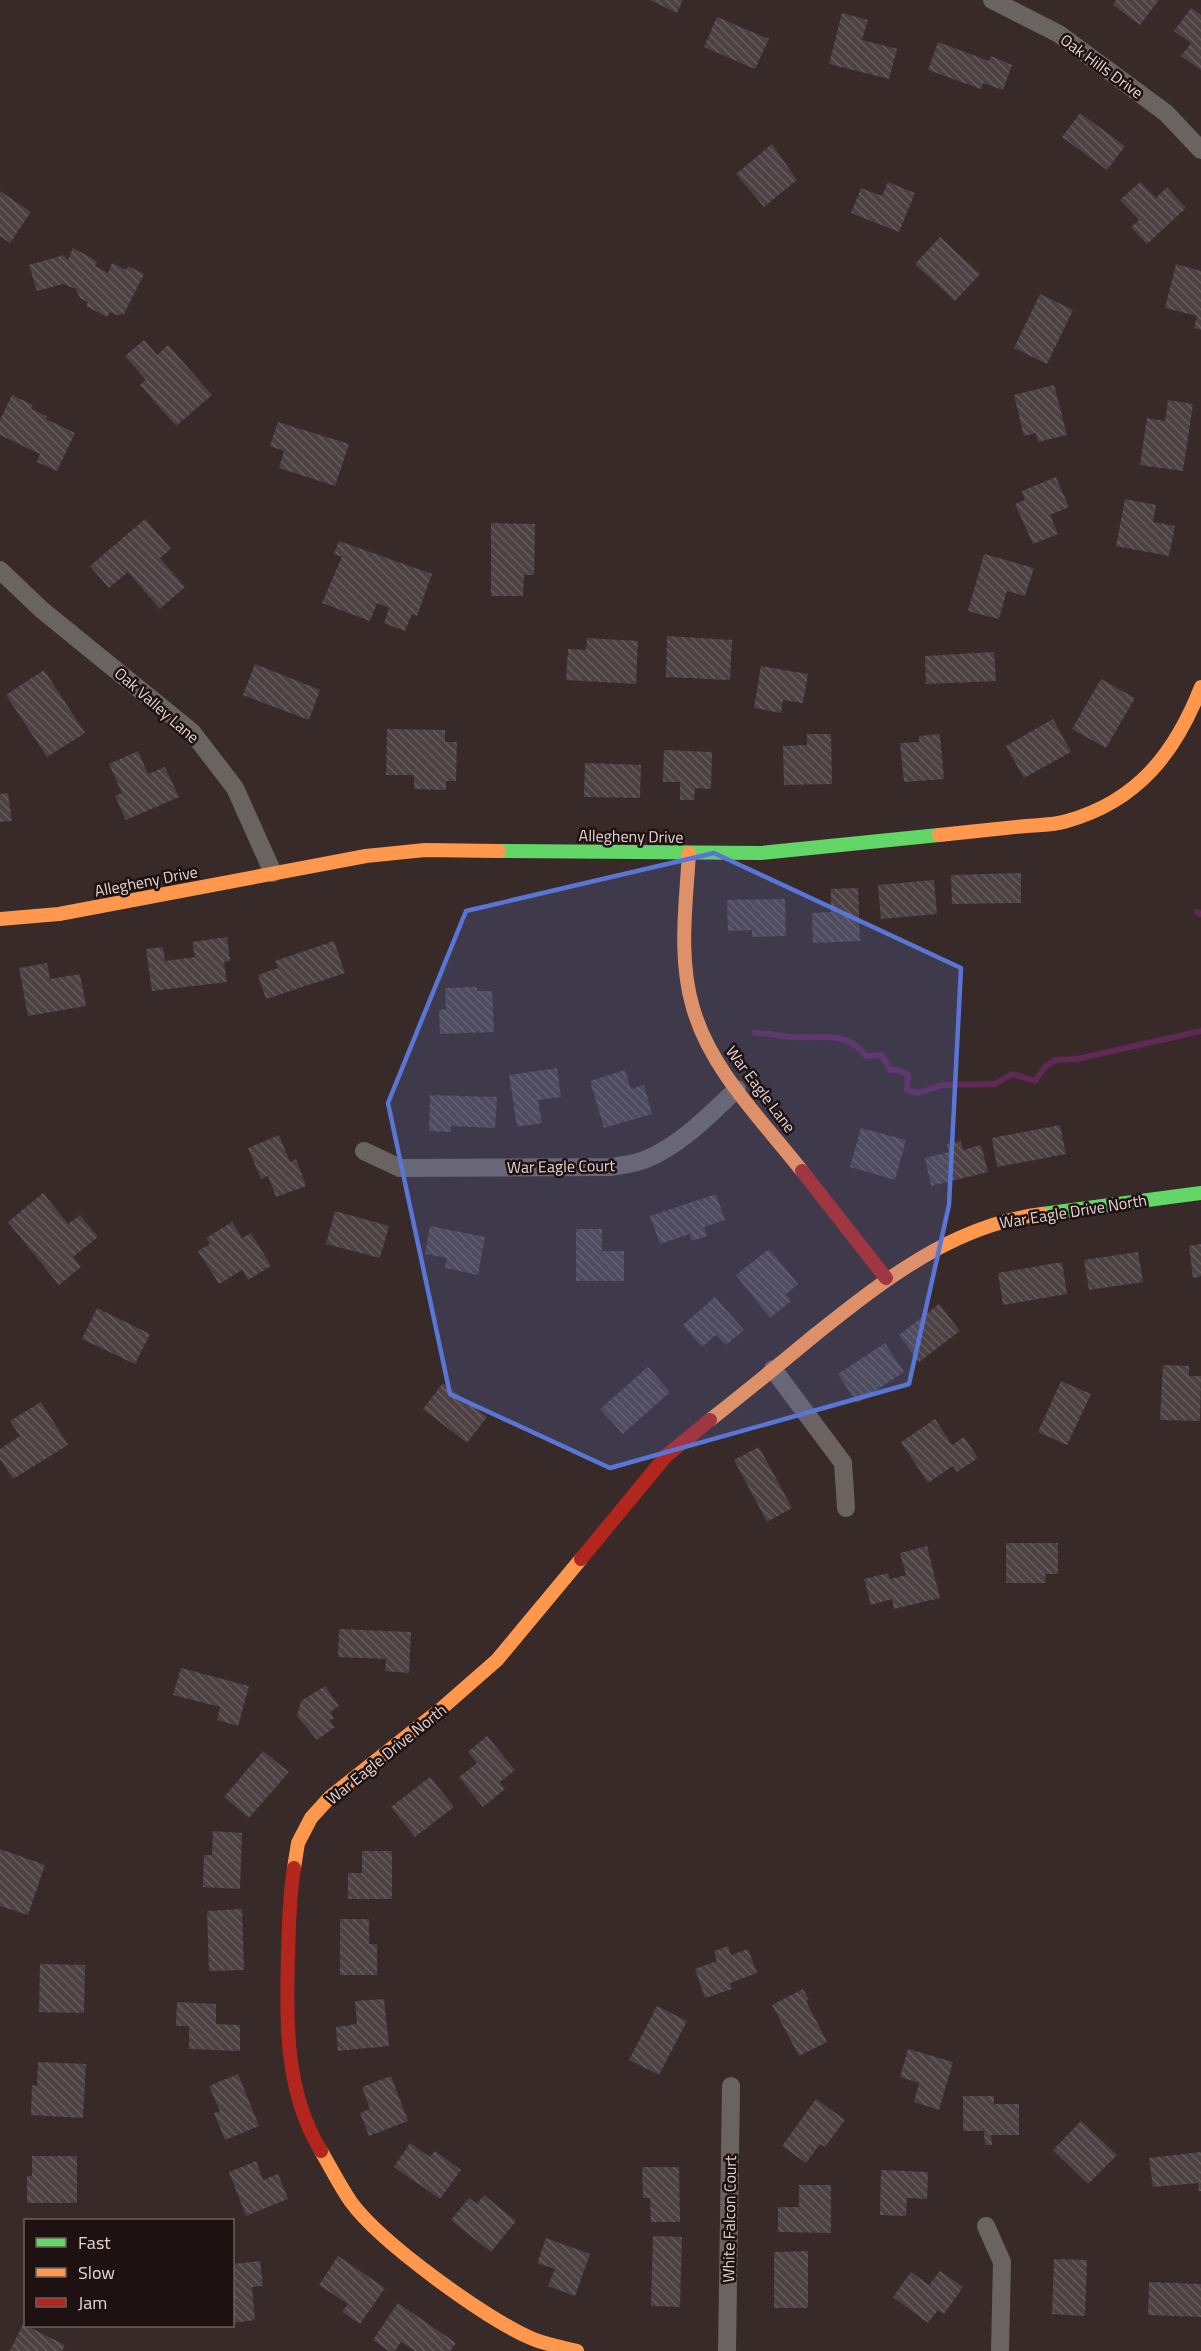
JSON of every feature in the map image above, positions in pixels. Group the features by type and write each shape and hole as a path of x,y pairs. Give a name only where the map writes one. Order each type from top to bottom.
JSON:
{"street":[{"name":"Oak Hills Drive","path":"992,0 1059,34 1166,112 1201,150"},
{"name":"Oak Valley Lane","path":"0,570 42,610 192,732 235,788 273,873"},
{"name":"Allegheny Drive","path":"0,919 59,914 366,856 424,850 761,853 1066,822 1100,810 1134,789 1158,767 1177,744 1201,687"},
{"name":"War Eagle Lane","path":"689,853 684,940 687,978 693,1008 710,1048 737,1089 886,1278"},
{"name":"War Eagle Court","path":"364,1151 400,1168 612,1167 643,1161 665,1149 695,1127 737,1089"},
{"name":"War Eagle Drive North","path":"577,2351 533,2339 495,2318 436,2277 384,2235 352,2203 308,2130 296,2091 286,2021 290,1892 298,1843 311,1818 330,1797 441,1709 497,1660 666,1456 886,1278 960,1236 989,1224 1016,1217 1201,1192"},
{"path":"773,1369 843,1463 846,1508"},
{"name":"White Falcon Court","path":"727,2351 731,2086"},
{"path":"986,2226 1002,2262 1000,2351"}],"highlighted area":[{"path":"714,853 961,968 949,1205 909,1384 610,1468 450,1394 388,1103 466,911"}],"building":[{"path":"650,0 683,0 677,13"},
{"path":"1116,0 1159,0 1140,25 1113,5"},
{"path":"1191,8 1201,15 1201,70 1181,56 1191,43 1174,31"},
{"path":"842,13 868,20 862,40 897,49 889,79 829,64"},
{"path":"717,17 769,39 755,69 704,47"},
{"path":"938,42 989,61 991,56 1012,65 1003,90 983,83 981,89 928,70"},
{"path":"1080,113 1125,146 1107,170 1062,137"},
{"path":"772,144 797,180 764,207 736,174"},
{"path":"888,182 915,193 899,232 851,213 861,188 882,196"},
{"path":"1140,182 1156,198 1167,187 1186,208 1147,244 1131,227 1139,220 1120,200"},
{"path":"0,191 31,212 10,243 0,236"},
{"path":"940,237 980,274 955,301 915,264"},
{"path":"73,248 97,261 95,266 108,273 112,263 126,270 128,266 144,274 124,314 117,315 110,312 107,317 86,306 88,302 80,298 76,289 63,284 37,291 29,265 64,255 68,260"},
{"path":"1176,264 1201,271 1201,330 1194,328 1197,316 1165,308"},
{"path":"1040,294 1073,310 1047,364 1014,348"},
{"path":"144,340 157,355 168,345 212,395 176,426 140,385 146,380 125,356"},
{"path":"1054,385 1067,435 1038,442 1036,433 1024,436 1014,395"},
{"path":"12,395 33,405 31,409 47,416 46,419 75,433 57,471 37,462 40,454 0,435 0,420"},
{"path":"1168,400 1193,404 1183,471 1140,465 1147,418 1165,421"},
{"path":"278,422 349,444 335,486 279,468 284,451 270,446"},
{"path":"1056,477 1069,507 1050,515 1058,534 1033,544 1015,504 1025,500 1022,491"},
{"path":"1125,499 1156,505 1153,522 1175,526 1169,556 1116,546"},
{"path":"145,519 171,549 160,558 185,587 160,609 128,572 109,588 90,566"},
{"path":"491,523 535,524 534,575 524,575 523,596 491,596"},
{"path":"339,541 432,574 417,616 412,614 405,631 384,623 389,608 377,603 370,621 322,603 342,557 334,554"},
{"path":"984,554 1034,568 1025,596 1007,591 999,619 968,611"},
{"path":"667,636 732,640 730,680 666,677"},
{"path":"587,638 638,641 636,684 566,680 568,649 586,650"},
{"path":"994,652 996,681 926,684 925,656"},
{"path":"255,664 320,690 309,720 243,695"},
{"path":"761,666 808,674 803,703 783,700 781,713 754,708"},
{"path":"44,670 85,733 47,757 6,695"},
{"path":"1101,679 1135,698 1106,748 1072,729"},
{"path":"1053,719 1071,752 1024,778 1006,746"},
{"path":"387,729 445,730 445,742 457,742 456,781 446,781 446,790 414,789 414,775 386,775"},
{"path":"807,734 831,734 832,784 784,785 783,746 807,745"},
{"path":"940,734 944,779 904,782 900,743 919,742 919,736"},
{"path":"664,750 712,752 711,789 695,788 694,800 680,800 680,782 663,782"},
{"path":"138,751 148,774 165,767 179,797 126,820 115,796 122,793 109,764"},
{"path":"585,763 641,765 640,798 584,797"},
{"path":"8,793 12,821 0,822 0,794"},
{"path":"1021,873 1021,903 952,904 951,875"},
{"path":"934,880 937,914 881,919 878,885"},
{"path":"858,888 860,941 813,943 812,913 831,912 831,889"},
{"path":"785,899 786,936 752,937 752,930 728,931 727,900"},
{"path":"227,937 230,961 224,962 227,982 152,991 146,949 163,947 165,961 195,957 192,942"},
{"path":"334,941 345,973 266,999 258,975 278,968 275,961"},
{"path":"47,963 50,979 80,974 86,1006 28,1016 19,968"},
{"path":"477,987 477,991 492,991 494,1032 440,1034 439,1010 446,1009 445,988"},
{"path":"557,1068 561,1097 538,1100 542,1123 517,1127 509,1075"},
{"path":"625,1070 631,1089 644,1085 652,1114 604,1128 590,1081"},
{"path":"430,1095 497,1097 495,1128 451,1126 451,1132 429,1131"},
{"path":"1060,1125 1066,1154 997,1167 992,1138"},
{"path":"861,1128 906,1140 895,1180 850,1167"},
{"path":"279,1135 290,1162 296,1159 306,1186 276,1197 268,1176 261,1179 248,1148"},
{"path":"961,1141 963,1150 981,1145 988,1172 931,1186 925,1158 949,1152 947,1144"},
{"path":"43,1193 68,1224 80,1215 98,1237 73,1257 81,1267 59,1285 8,1222"},
{"path":"716,1194 725,1220 704,1227 707,1236 692,1241 690,1234 660,1244 650,1216"},
{"path":"335,1211 389,1226 380,1258 326,1244"},
{"path":"232,1222 242,1238 251,1233 271,1266 248,1280 242,1270 219,1284 198,1251 210,1244 206,1238"},
{"path":"430,1226 485,1237 478,1275 445,1268 447,1258 425,1254"},
{"path":"576,1229 602,1229 602,1251 624,1251 624,1281 576,1281"},
{"path":"1201,1244 1201,1276 1193,1278 1189,1246"},
{"path":"769,1249 798,1284 786,1294 791,1301 770,1318 736,1275"},
{"path":"1138,1252 1143,1282 1089,1290 1084,1260"},
{"path":"1062,1262 1067,1294 1003,1305 998,1273"},
{"path":"715,1297 744,1330 726,1345 716,1335 702,1347 683,1325"},
{"path":"939,1304 960,1331 919,1362 899,1335"},
{"path":"97,1308 150,1334 135,1364 82,1339"},
{"path":"885,1343 904,1372 857,1403 838,1374"},
{"path":"1163,1365 1189,1366 1189,1376 1201,1376 1200,1421 1160,1420"},
{"path":"648,1367 670,1392 623,1434 600,1409"},
{"path":"1061,1381 1091,1394 1067,1445 1038,1432"},
{"path":"443,1383 487,1417 467,1443 423,1409"},
{"path":"41,1402 68,1445 13,1479 0,1459 0,1449 20,1436 10,1421"},
{"path":"935,1419 952,1445 964,1437 978,1458 957,1472 953,1466 928,1483 901,1442"},
{"path":"759,1447 792,1508 767,1522 734,1460"},
{"path":"1006,1543 1058,1543 1058,1574 1045,1574 1046,1583 1006,1583"},
{"path":"927,1546 940,1598 894,1609 892,1599 871,1605 864,1579 888,1573 890,1579 906,1575 900,1553"},
{"path":"339,1629 411,1632 409,1673 385,1671 386,1659 338,1657"},
{"path":"181,1668 249,1686 238,1726 217,1720 220,1707 173,1695"},
{"path":"325,1686 339,1706 330,1712 334,1718 330,1721 335,1727 317,1740 297,1716 301,1701"},
{"path":"487,1736 515,1770 500,1782 505,1789 483,1807 459,1777 477,1763 468,1752"},
{"path":"263,1751 289,1772 249,1818 224,1797"},
{"path":"430,1777 454,1807 415,1837 391,1807"},
{"path":"213,1831 242,1833 240,1889 203,1887 204,1855 212,1855"},
{"path":"0,1849 45,1865 28,1915 0,1906"},
{"path":"362,1851 392,1851 392,1899 348,1899 348,1873 362,1873"},
{"path":"242,1909 244,1970 209,1971 207,1911"},
{"path":"340,1919 369,1919 369,1944 377,1944 377,1975 340,1975"},
{"path":"728,1946 731,1955 748,1949 757,1973 730,1983 732,1989 705,1998 695,1969 717,1961 714,1951"},
{"path":"40,1964 85,1965 84,2013 39,2012"},
{"path":"803,1989 809,2000 806,2001 827,2042 799,2056 772,2005"},
{"path":"384,1999 389,2046 338,2051 336,2027 357,2024 355,2001"},
{"path":"177,2002 216,2004 216,2024 240,2025 240,2051 189,2049 189,2026 176,2026"},
{"path":"657,2006 687,2021 659,2075 629,2060"},
{"path":"908,2049 953,2062 939,2110 914,2102 919,2083 900,2077"},
{"path":"38,2062 86,2064 83,2118 31,2115 32,2085 37,2086"},
{"path":"238,2074 259,2126 225,2140 214,2113 220,2111 209,2086"},
{"path":"391,2076 408,2121 369,2136 360,2113 370,2109 362,2087"},
{"path":"963,2096 994,2096 994,2104 1019,2104 1019,2135 991,2135 992,2145 985,2145 984,2131 963,2131"},
{"path":"816,2099 845,2120 825,2147 820,2144 806,2163 782,2146"},
{"path":"1081,2121 1117,2155 1088,2184 1053,2150"},
{"path":"410,2143 430,2157 435,2151 461,2170 440,2199 394,2167"},
{"path":"1201,2152 1201,2191 1199,2191 1198,2183 1153,2187 1149,2158"},
{"path":"32,2156 77,2156 77,2203 27,2203 27,2176 32,2176"},
{"path":"256,2161 263,2180 278,2174 288,2199 246,2216 229,2172"},
{"path":"642,2167 679,2167 680,2222 651,2222 650,2198 643,2198"},
{"path":"881,2170 928,2172 927,2199 907,2198 906,2216 880,2215"},
{"path":"799,2185 831,2185 831,2233 778,2232 778,2207 799,2207"},
{"path":"484,2195 516,2221 491,2252 451,2220 469,2198 477,2204"},
{"path":"653,2236 682,2237 680,2307 651,2306"},
{"path":"546,2238 590,2254 575,2296 548,2286 555,2269 537,2263"},
{"path":"808,2251 808,2308 774,2308 774,2252"},
{"path":"338,2256 385,2288 360,2324 342,2312 348,2304 319,2285"},
{"path":"1054,2259 1087,2260 1085,2316 1052,2314"},
{"path":"260,2261 263,2286 252,2287 255,2320 234,2323 234,2264"},
{"path":"940,2271 963,2287 944,2314 938,2310 928,2323 893,2297 911,2272 929,2285"},
{"path":"1149,2282 1201,2284 1201,2317 1148,2315"},
{"path":"398,2303 456,2343 450,2351 415,2351 401,2342 395,2351 389,2351 373,2340"},
{"path":"23,2324 24,2327 29,2327 65,2345 62,2351 10,2351"}],"waterway":[{"path":"1197,912 1201,914"},
{"path":"755,1033 842,1039 850,1042 866,1056 882,1055 890,1070 898,1070 908,1075 907,1090 918,1093 942,1085 995,1084 1012,1074 1035,1081 1046,1066 1055,1060 1077,1059 1201,1031"}],"traffic: fast":[{"path":"499,851 761,853 939,835"},
{"path":"1042,1214 1201,1193"}],"traffic: slow":[{"path":"939,835 1057,823 1092,812 1114,801 1134,787 1166,753 1191,711 1201,687"},
{"path":"0,919 59,914 366,856 425,850 499,851"},
{"path":"689,853 684,950 688,989 701,1031 725,1074 802,1171"},
{"path":"710,1420 867,1294 921,1258 979,1230 1010,1220 1042,1214"},
{"path":"294,1868 298,1843 311,1818 330,1797 441,1709 497,1660 581,1559"},
{"path":"321,2151 351,2202 365,2219 409,2258 463,2298 513,2329 538,2341 577,2351"}],"traffic: jam":[{"path":"802,1171 886,1278"},
{"path":"581,1559 666,1456 710,1420"},
{"path":"294,1868 287,1980 290,2056 300,2105 321,2151"}]}
